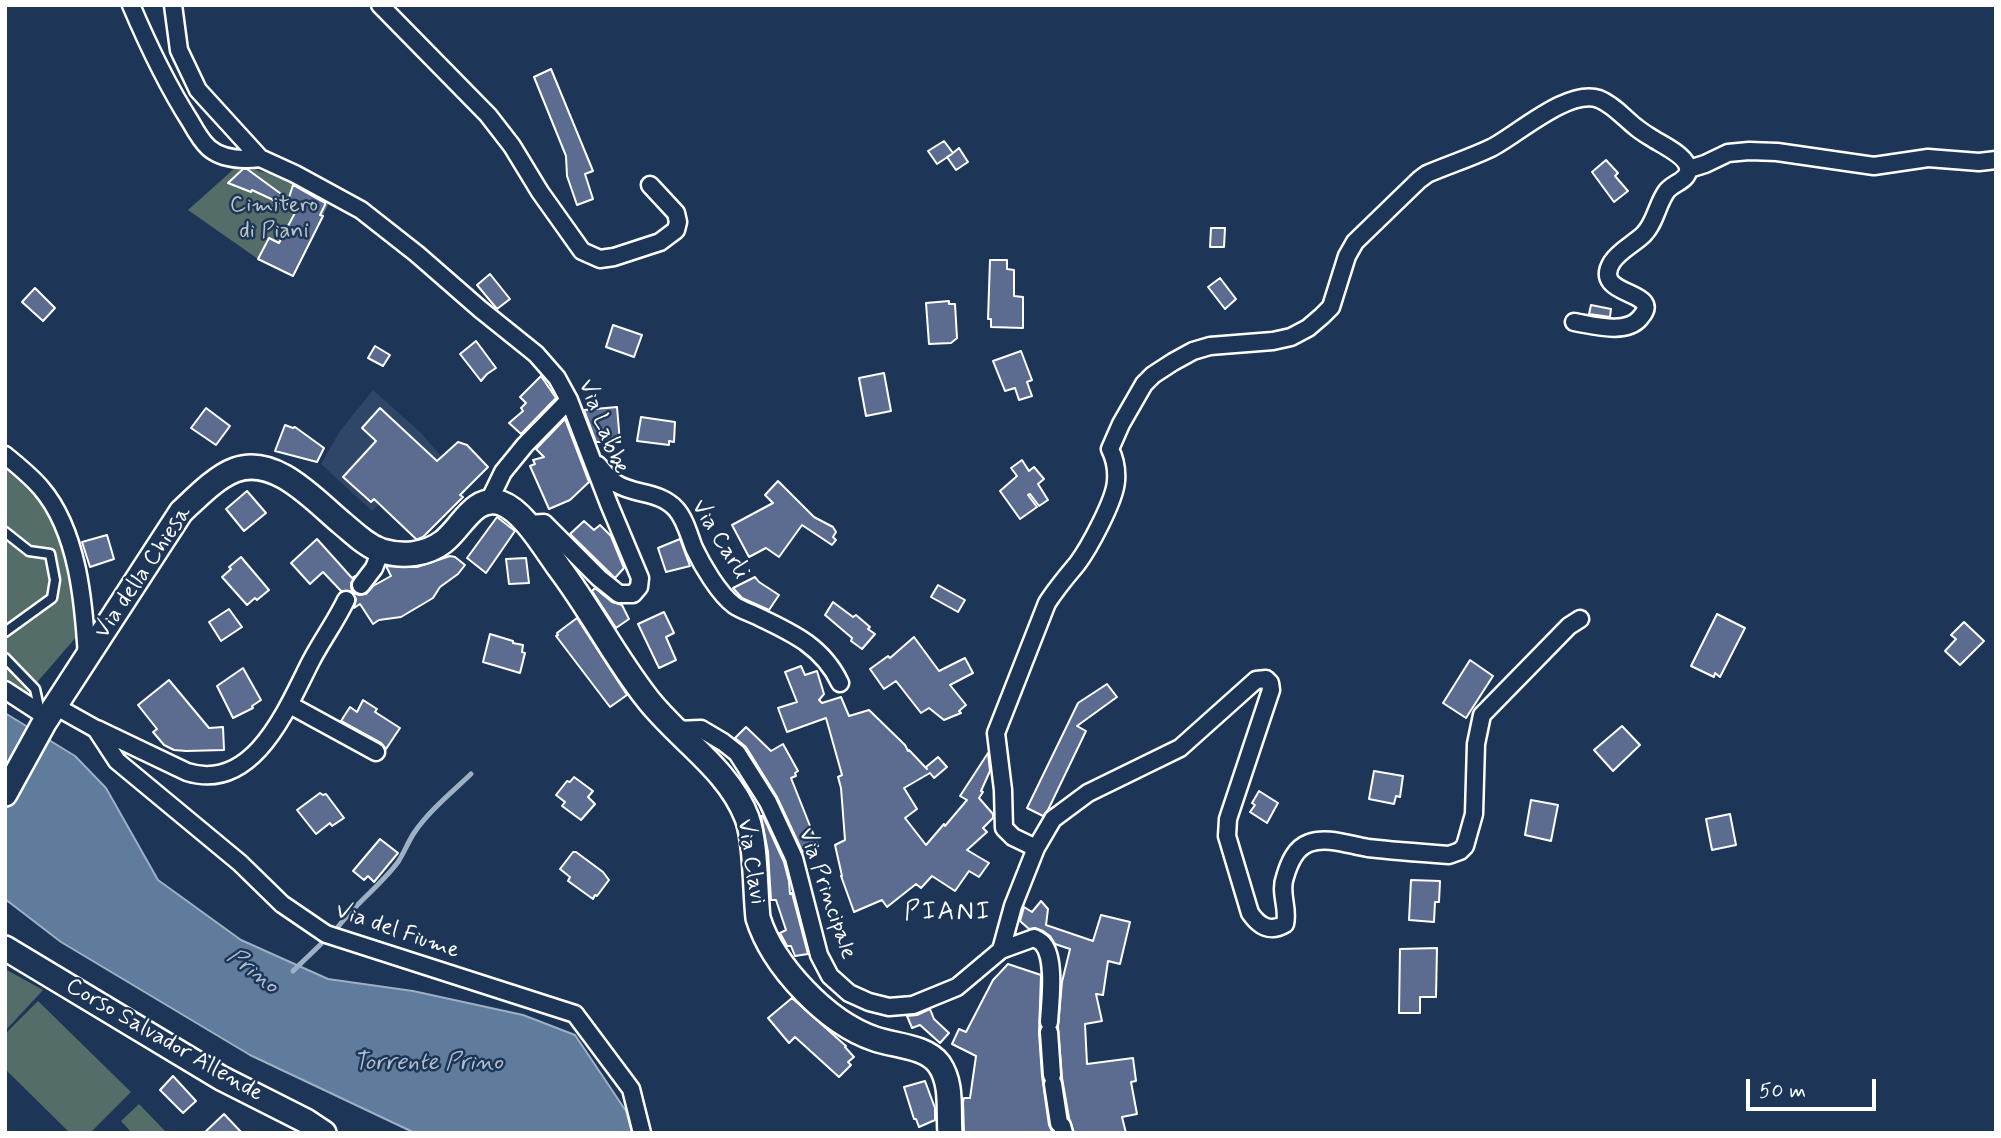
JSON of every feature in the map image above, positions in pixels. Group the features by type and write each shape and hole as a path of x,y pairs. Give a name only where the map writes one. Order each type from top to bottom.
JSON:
{"main road":[{"name":"Via della Chiesa","path":"5,794 47,715 181,512 202,492 235,470 268,468 286,477 365,542 381,550"},
{"name":"Via Clavi","path":"489,501 502,503 527,524 646,697 723,777 736,797 747,819 751,839 758,918 762,930 785,967 823,1009 853,1029 873,1039 929,1053 945,1077 950,1100 950,1133"},
{"path":"381,550 416,554 430,550 444,542 474,509 489,501"},
{"name":"Corso Salvador Allende","path":"5,948 221,1077 324,1133"}],"street":[{"name":"Via Labbe","path":"131,5 183,109 208,148 239,160 260,158"},
{"name":"Via Labbe","path":"173,5 180,50 198,90 260,158 361,210 537,354 557,378 569,400 640,578 639,587 628,595 619,594 599,578 544,523 527,524"},
{"path":"380,5 488,115 512,146 540,192 582,251 600,258 614,257 660,242 676,230 676,213 650,185"},
{"path":"1036,848 1004,828 1003,790 996,733 1046,603 1078,562 1097,530 1116,483 1114,457 1110,449 1144,384 1153,375 1193,351 1210,346 1282,339 1308,328 1331,307 1347,256 1355,242 1419,180 1427,174 1490,149 1526,124 1573,100 1599,99 1639,130 1667,146 1687,162 1689,169 1687,175 1666,191 1646,232 1617,255 1610,265 1610,281 1616,287 1642,299 1646,305 1638,321 1617,327 1574,322"},
{"path":"1689,169 1728,153 1749,150 1874,166 1928,158 1979,162 1996,160"},
{"path":"489,501 503,472 569,400"},
{"name":"Via Carli","path":"589,453 615,483 630,490 652,494 676,509 695,551 712,579 734,605 816,648 832,666 840,683"},
{"name":"Via della Chiesa","path":"5,455 42,488 68,537 84,606 87,658"},
{"path":"361,585 374,568 381,550"},
{"name":"Via del Fiume","path":"5,690 47,715 96,729 201,777 232,771 251,757 290,705 312,659 346,600"},
{"path":"1001,950 1013,906 1036,848 1053,819 1088,793 1180,748 1256,680 1266,679 1271,690 1228,820 1227,836 1250,913 1257,922 1266,928 1278,929 1285,924 1288,915 1282,887 1297,850 1307,843 1322,840 1449,855 1460,851 1465,846 1474,814 1476,744 1482,715 1569,626 1580,619"},
{"path":"290,705 376,752"},
{"name":"Via del Fiume","path":"96,729 117,761 240,863 282,904 326,934 575,1014 631,1089 642,1133"},
{"name":"Via Principale","path":"675,730 702,729 737,753 768,802 794,858 819,955 830,976 849,993 889,1007 913,1005 957,987 1001,950 1034,938 1043,943 1051,974 1049,1021 1052,1079 1059,1123 1064,1133"}],"lane":[{"path":"5,531 29,551 50,554 55,580 52,598 5,632"},
{"path":"5,658 35,689 47,715"}],"shaded area":[{"path":"373,390 421,433 466,490 463,497 418,542 379,504 372,511 321,464 340,431"}],"green space":[{"name":"Cimitero di Piani","path":"244,163 259,171 284,177 331,199 293,276 258,259 188,210"},
{"path":"5,460 38,492 55,517 72,574 77,636 27,694 5,680"},
{"path":"5,969 43,990 5,1031"},
{"path":"38,1001 131,1092 90,1133 70,1133 5,1069 5,1034"},
{"path":"139,1104 167,1133 132,1133 121,1121"}],"water":[{"name":"Torrente Prino","path":"5,713 75,756 106,788 158,880 241,940 328,979 413,991 523,1015 575,1035 626,1111 632,1133 415,1133 250,1055 61,942 5,899"}],"building":[{"path":"551,69 593,171 585,174 593,199 577,205 567,176 566,156 534,77"},
{"path":"944,141 953,153 959,148 968,162 956,170 947,157 937,164 928,151"},
{"path":"1606,160 1618,173 1615,176 1628,191 1614,202 1592,172"},
{"path":"243,169 247,169 288,199 284,205 252,190 251,192 228,183"},
{"path":"293,185 325,205 320,215 323,216 293,276 258,259 269,238 279,243 296,211 286,207"},
{"path":"1211,228 1225,228 1224,247 1210,247"},
{"path":"990,260 1007,260 1007,269 1014,270 1014,296 1023,297 1023,328 991,327 991,319 988,319"},
{"path":"490,274 510,299 497,309 477,285"},
{"path":"1220,278 1236,299 1225,309 1208,287"},
{"path":"35,288 55,308 43,321 22,302"},
{"path":"949,301 949,304 955,304 957,338 951,343 929,344 926,303"},
{"path":"1591,305 1611,309 1610,317 1589,314"},
{"path":"613,325 642,335 634,357 606,347"},
{"path":"476,341 496,368 481,381 460,354"},
{"path":"375,346 390,355 383,366 368,358"},
{"path":"1021,351 1032,380 1027,382 1032,396 1019,400 1015,388 1005,391 993,361"},
{"path":"884,373 891,411 866,416 859,378"},
{"path":"541,376 556,398 521,434 509,423 523,411 521,408 526,403 520,397"},
{"path":"617,407 620,442 596,442 584,410"},
{"path":"206,408 230,426 216,445 191,428"},
{"path":"380,408 437,461 458,442 467,445 488,467 460,495 463,497 418,539 374,499 371,502 343,477 376,441 362,428"},
{"path":"641,417 675,422 674,442 669,441 669,445 637,441"},
{"path":"565,419 589,482 570,500 549,509 530,466 535,464 533,460 544,457 536,449"},
{"path":"285,425 295,427 324,448 317,462 275,451"},
{"path":"1022,460 1029,471 1034,467 1044,479 1038,484 1048,500 1039,506 1030,494 1028,495 1037,507 1020,519 1000,491 1017,476 1011,468"},
{"path":"778,481 814,517 833,527 836,532 833,537 836,540 832,545 802,525 779,557 766,548 749,557 732,525 773,503 765,495"},
{"path":"247,491 266,513 244,531 226,509"},
{"path":"497,517 515,531 486,573 467,558"},
{"path":"584,521 594,530 600,525 611,536 624,568 615,578 570,534"},
{"path":"107,535 114,559 90,567 82,542"},
{"path":"317,539 352,578 355,576 351,588 359,595 366,594 373,586 391,576 386,566 417,567 450,556 465,565 458,574 440,587 433,598 401,617 379,620 373,624 360,604 354,608 356,599 351,591 341,591 323,572 310,584 291,563"},
{"path":"680,539 690,566 666,572 658,548"},
{"path":"241,557 269,590 247,605 222,577"},
{"path":"526,558 529,583 509,584 506,559"},
{"path":"755,577 779,595 769,610 742,598 733,588"},
{"path":"938,585 965,600 958,612 931,597"},
{"path":"595,588 612,602 622,605 629,619 616,628 592,591"},
{"path":"833,602 853,617 856,615 875,634 862,649 825,615"},
{"path":"229,609 242,627 221,641 209,622"},
{"path":"664,612 674,633 666,637 676,660 659,668 638,624"},
{"path":"1717,614 1745,628 1720,677 1715,673 1714,677 1691,666"},
{"path":"577,618 627,695 610,707 556,636"},
{"path":"1964,622 1984,641 1960,665 1945,651 1956,639 1951,635"},
{"path":"490,634 523,645 522,652 525,653 520,673 483,662"},
{"path":"914,637 939,671 965,658 973,673 950,685 966,705 959,711 961,713 944,720 929,708 921,713 896,681 884,689 870,669 888,656 890,658"},
{"path":"1470,660 1493,676 1466,718 1443,703"},
{"path":"801,666 805,675 817,671 824,694 819,700 822,703 841,697 849,716 869,710 927,769 938,757 947,767 934,778 930,773 904,788 917,809 905,818 926,845 967,800 960,796 988,753 990,771 979,798 993,814 993,818 983,828 987,832 967,850 989,863 979,877 969,871 955,891 932,876 921,888 916,884 887,907 882,900 854,912 841,876 835,845 845,840 838,777 842,775 826,718 787,732 778,708 797,702 785,672"},
{"path":"243,668 261,700 252,706 253,708 233,718 217,686"},
{"path":"169,680 209,728 223,727 224,750 174,750 164,745 153,732 157,729 138,705"},
{"path":"1107,684 1117,697 1077,726 1086,731 1048,810 1043,816 1027,808 1078,703"},
{"path":"363,700 377,709 375,712 400,728 386,749 381,743 341,721 350,707 357,712"},
{"path":"1622,726 1640,745 1613,771 1594,750"},
{"path":"746,727 771,751 783,744 798,771 796,776 791,778 818,846 803,853 777,797 746,747 735,738"},
{"path":"1374,771 1403,776 1400,797 1396,796 1394,804 1369,799"},
{"path":"574,777 593,791 588,797 595,804 581,820 562,806 565,802 556,795 567,781 570,782"},
{"path":"1259,791 1278,803 1267,823 1250,812"},
{"path":"320,793 326,794 344,818 332,826 330,823 316,834 297,810"},
{"path":"1531,800 1558,805 1551,841 1525,835"},
{"path":"1730,814 1736,845 1712,850 1706,819"},
{"path":"761,816 784,862 790,894 792,893 808,954 795,956 791,946 787,946 780,933 786,930 776,900 771,900 768,852"},
{"path":"380,839 398,853 374,882 368,876 364,880 353,871"},
{"path":"573,852 603,872 609,880 593,899 568,881 570,877 560,869"},
{"path":"1411,880 1440,881 1434,922 1409,920"},
{"path":"1041,901 1048,909 1046,925 1093,941 1101,915 1130,922 1120,964 1108,961 1103,995 1096,994 1102,1021 1085,1024 1087,1064 1133,1058 1136,1081 1131,1082 1137,1114 1122,1117 1126,1133 1074,1133 1062,1078 1058,1027 1062,982 1070,949 1055,944 1043,931 1029,929 1020,921 1024,907 1032,912"},
{"path":"1437,948 1436,997 1420,997 1420,1013 1399,1013 1400,949"},
{"path":"1008,964 1041,975 1039,1033 1042,1076 1049,1125 1053,1133 964,1133 963,1102 964,1098 970,1098 976,1056 952,1044 959,1029 966,1032 993,980"},
{"path":"792,998 846,1046 854,1057 848,1062 851,1065 839,1077 795,1037 789,1043 768,1018"},
{"path":"930,1009 934,1019 949,1033 940,1043 920,1025 912,1028 907,1016"},
{"path":"173,1076 196,1101 183,1113 160,1090"},
{"path":"925,1081 935,1108 935,1120 919,1127 904,1087"},
{"path":"224,1114 242,1133 204,1133"}],"waterway":[{"path":"338,927 398,862 426,817 471,774"},
{"name":"Prino","path":"293,971 321,944"}],"district":[{"name":"PIANI","path":"948,914"}]}
